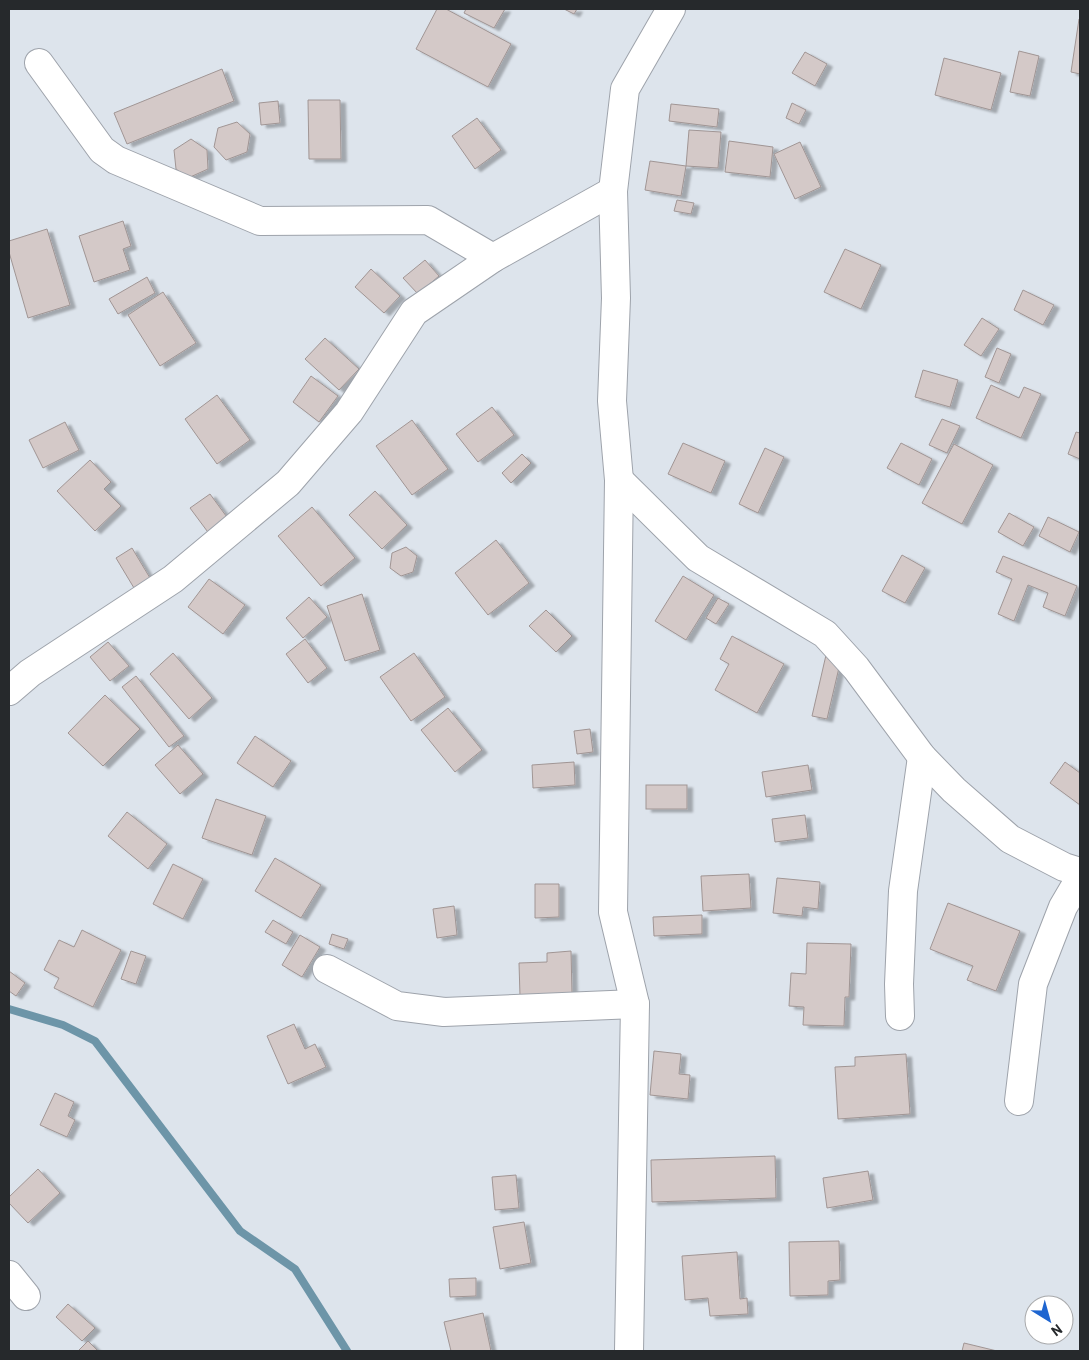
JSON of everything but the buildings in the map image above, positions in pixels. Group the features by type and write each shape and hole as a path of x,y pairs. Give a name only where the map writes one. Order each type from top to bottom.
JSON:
{"street":[{"path":"629,1351 635,1004 613,912 619,480 612,401 616,298 613,190 625,89 671,9"},
{"path":"39,63 102,150 116,160 226,208 260,221 428,220 494,258"},
{"path":"9,691 30,673 173,579 288,483 350,412 414,312 494,258 613,190"},
{"path":"619,480 698,558 825,634 856,668 922,757 954,790 1010,839 1064,867 1080,872"},
{"path":"900,1016 899,984 903,891 922,757"},
{"path":"1018,1101 1033,984 1063,907 1080,878"},
{"path":"328,969 397,1006 444,1012 635,1004"},
{"path":"9,1275 26,1296"}],"waterway":[{"path":"9,1009 63,1025 95,1041 240,1231 295,1269 347,1351"}]}
